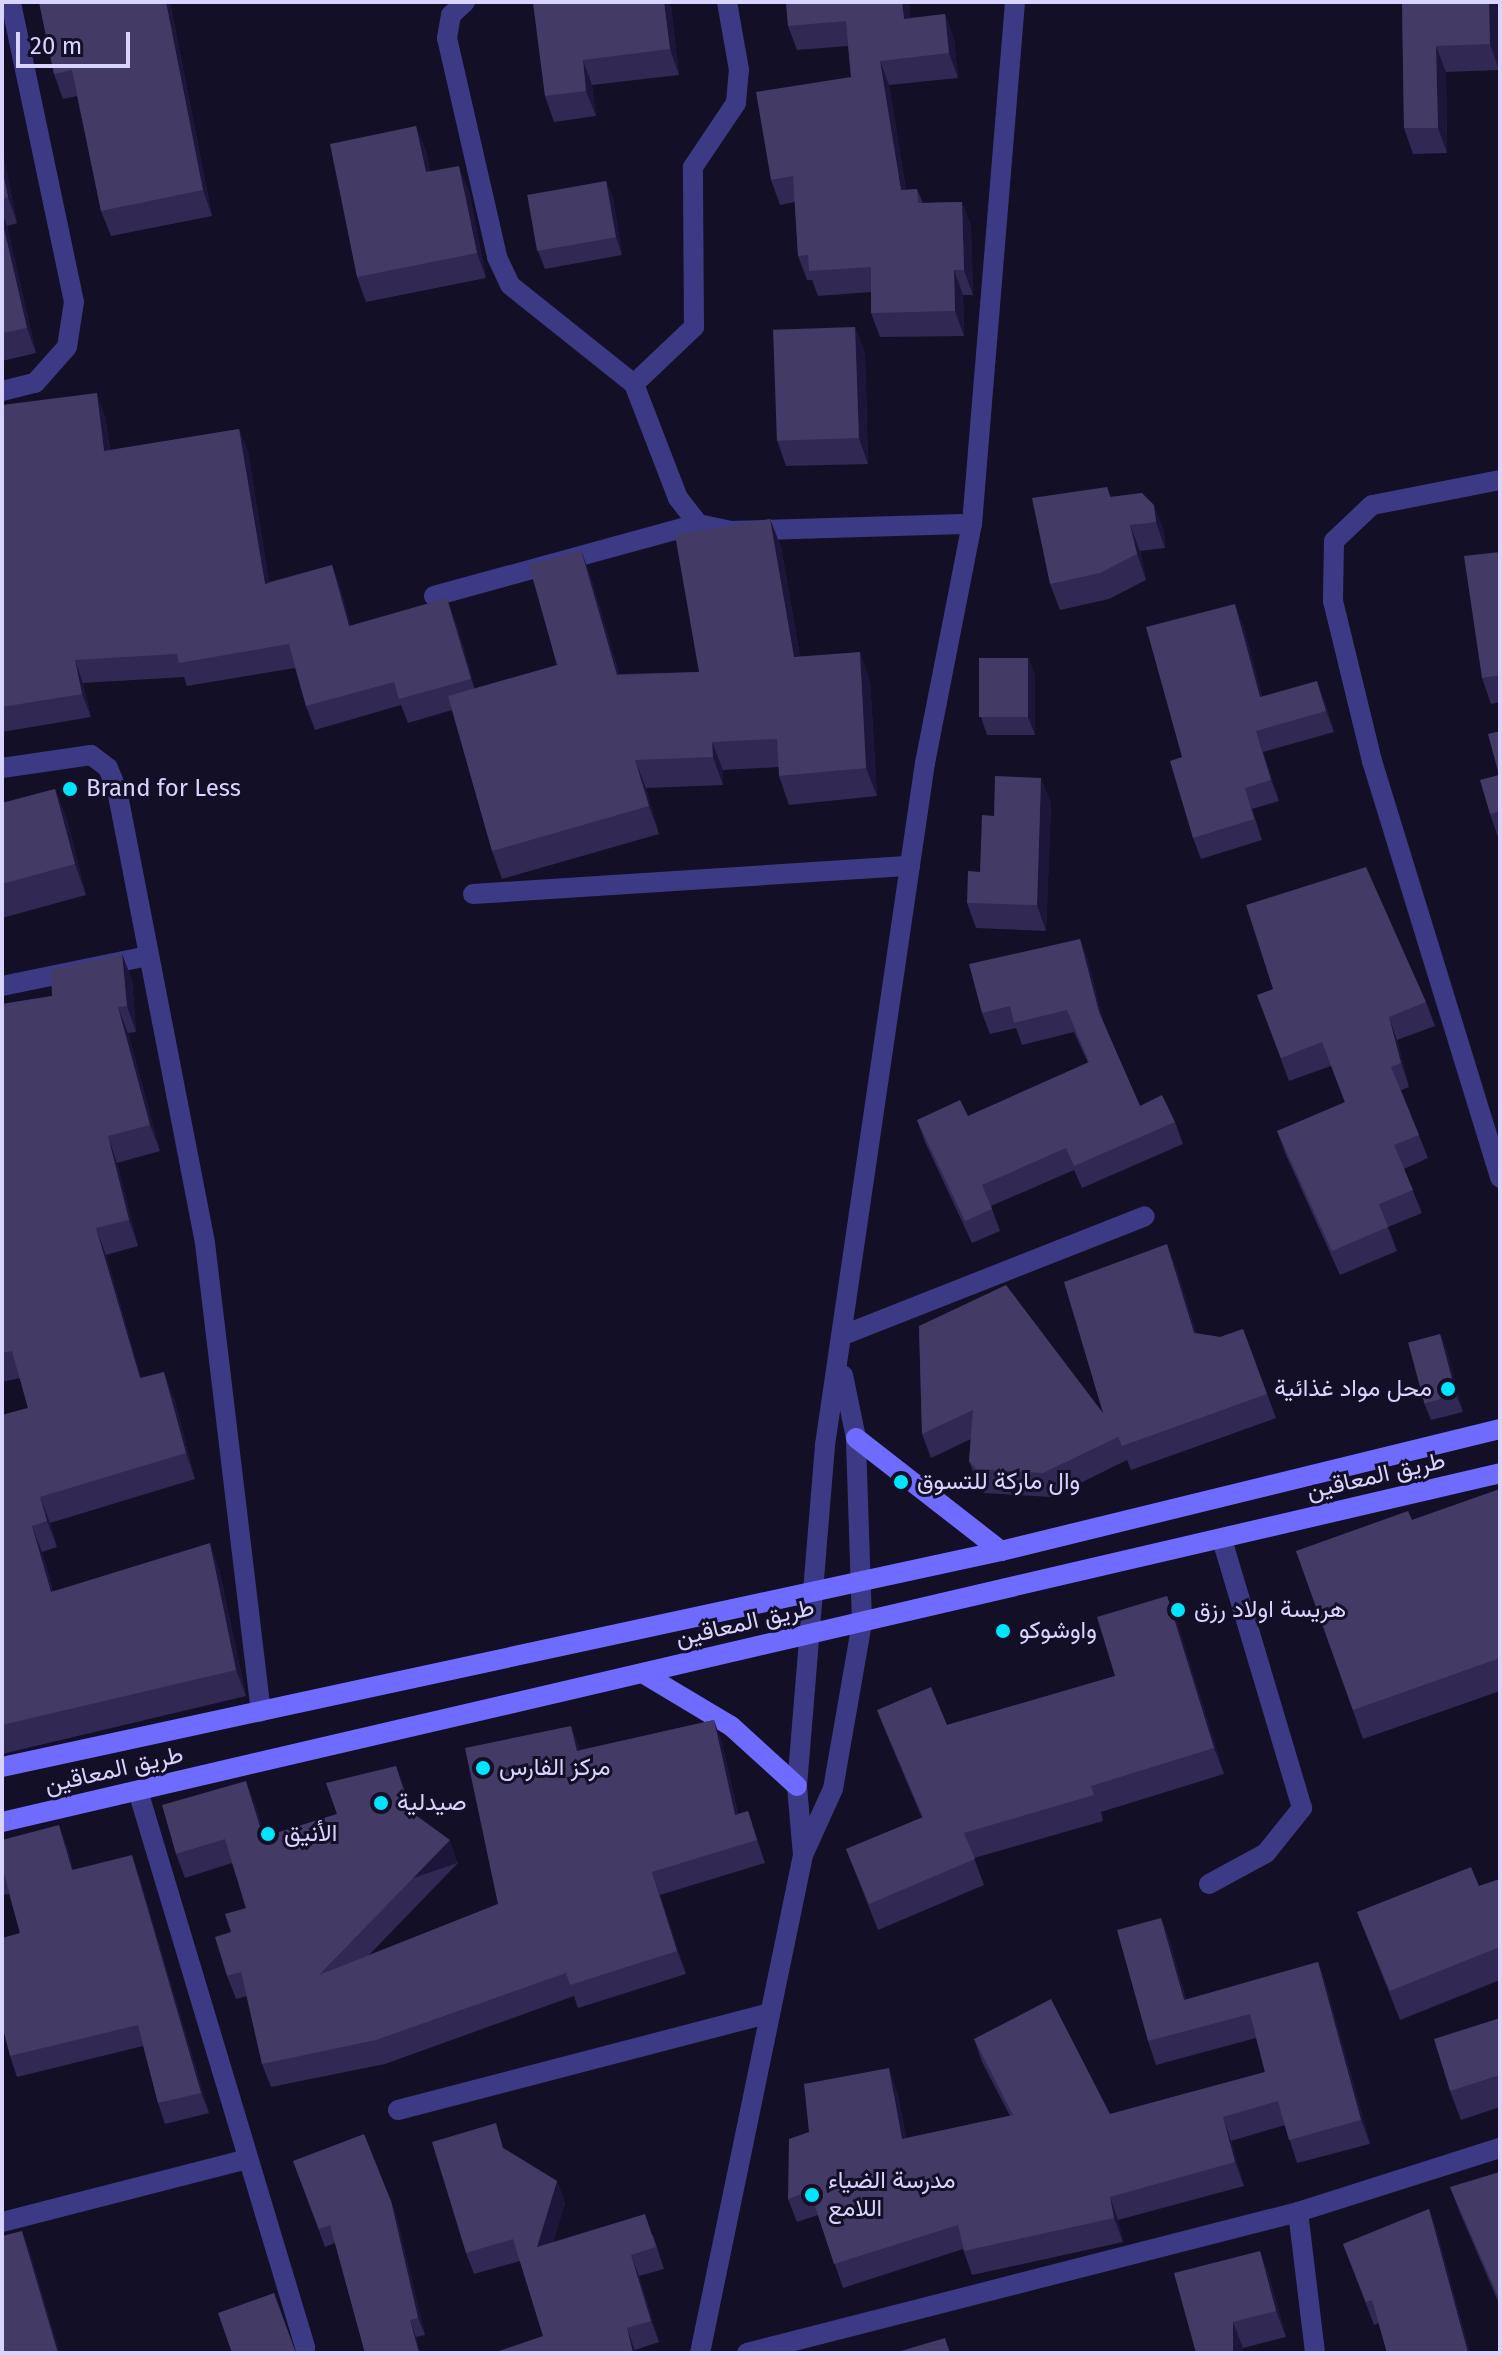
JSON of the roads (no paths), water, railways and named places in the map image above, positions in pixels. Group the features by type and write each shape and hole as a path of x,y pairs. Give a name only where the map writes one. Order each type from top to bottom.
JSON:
{"street":[{"path":"2,391 35,383 67,347 74,302 11,2"},
{"path":"465,2 451,15 447,38 497,257 510,285 634,384 678,498 698,524"},
{"path":"634,384 694,327 693,167 736,103 739,70 727,2"},
{"path":"803,1855 797,1786 812,1588 840,1363 910,866 972,524 1015,2"},
{"path":"1500,480 1372,505 1334,541 1333,601 1372,761 1500,1178"},
{"path":"434,596 698,524 730,531 972,524"},
{"path":"2,768 74,753 108,768 205,1243 261,1712"},
{"path":"473,894 910,866"},
{"path":"2,986 148,956"},
{"path":"846,1334 1145,1216"},
{"path":"700,2353 803,1855 833,1789 862,1622 865,1576 856,1438 840,1363"},
{"name":"طريق المعاقين","path":"2,1767 865,1576 1001,1551 1500,1429"},
{"path":"856,1438 1001,1551"},
{"name":"طريق المعاقين","path":"2,1822 1500,1473"},
{"path":"1209,1884 1266,1853 1302,1808 1222,1539"},
{"path":"644,1674 731,1726 797,1786"},
{"path":"138,1791 305,2347"},
{"path":"398,2110 770,2013"},
{"path":"747,2353 1298,2212 1500,2148"},
{"path":"2,2222 248,2159"},
{"path":"1298,2212 1315,2353"}],"place":[{"name":"Brand for Less","path":"70,789"},
{"name":"محل مواد غذائية","path":"1448,1389"},
{"name":"وال ماركة للتسوق","path":"901,1482"},
{"name":"هريسة اولاد رزق","path":"1178,1610"},
{"name":"واوشوكو","path":"1003,1631"},
{"name":"مركز الفارس","path":"483,1768"},
{"name":"صيدلية","path":"381,1803"},
{"name":"الأنيق","path":"268,1834"},
{"name":"مدرسة الضياء اللامع","path":"812,2195"}]}
